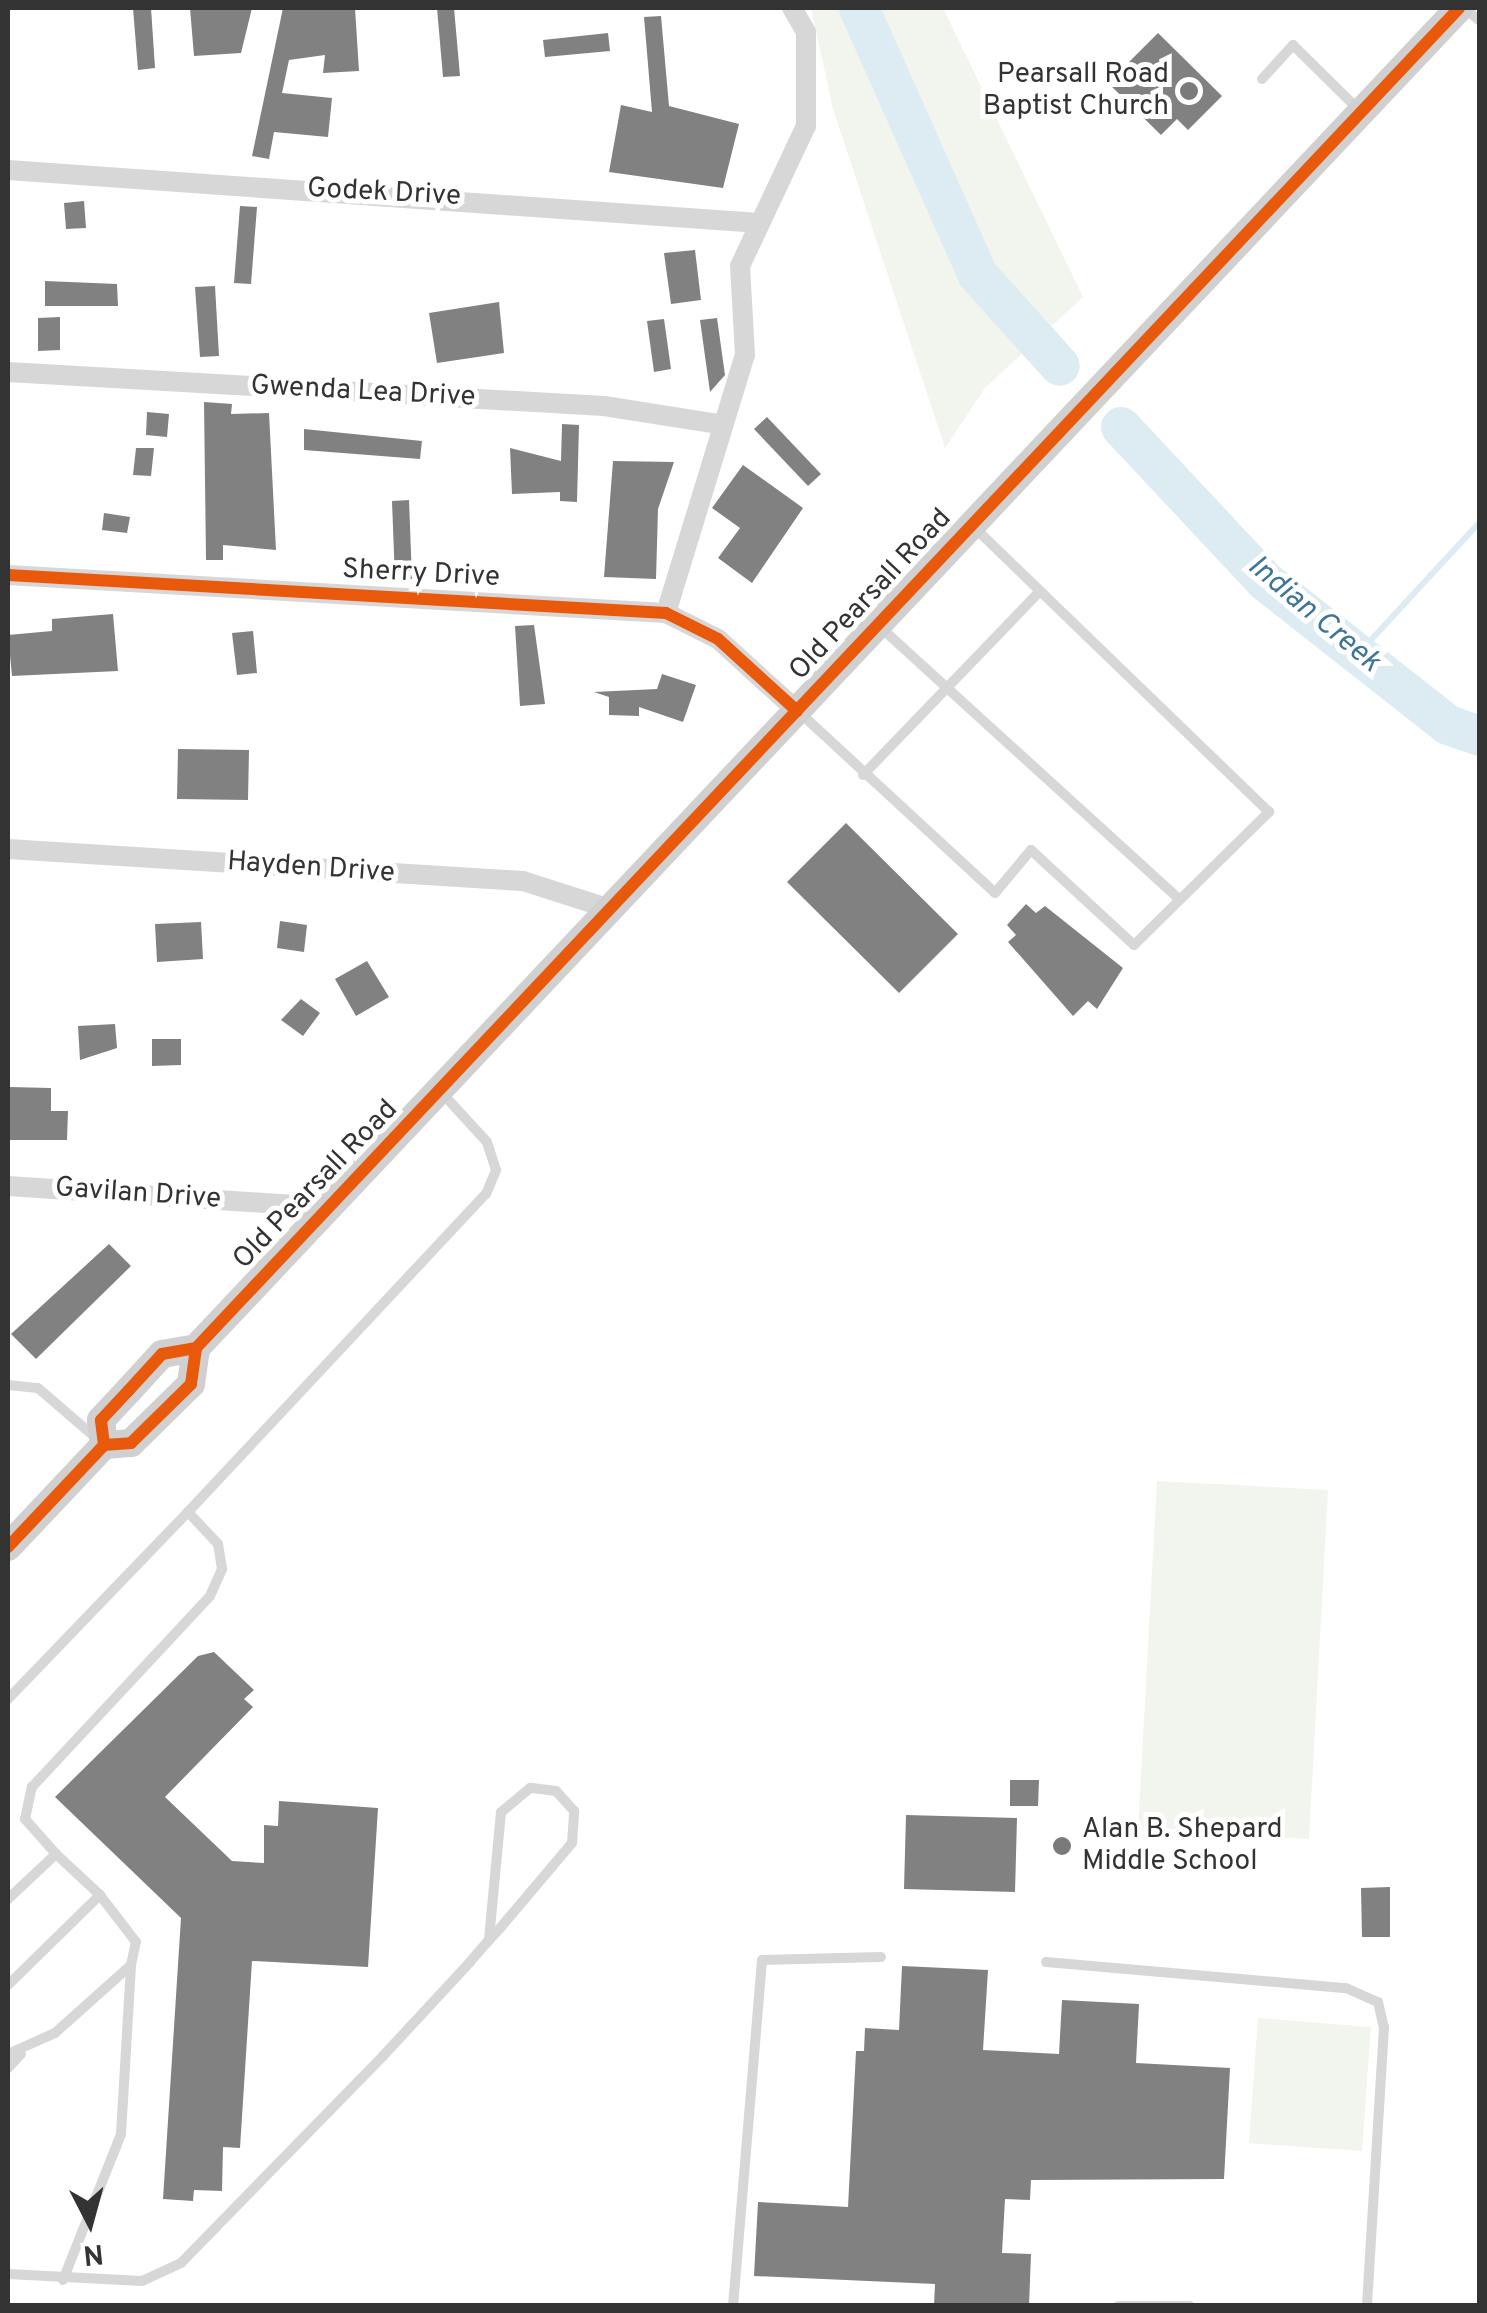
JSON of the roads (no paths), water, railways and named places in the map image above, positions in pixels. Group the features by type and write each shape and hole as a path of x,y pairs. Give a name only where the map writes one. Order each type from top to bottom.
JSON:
{"main road":[{"name":"Old Pearsall Road","path":"13,1534 104,1445 131,1443 191,1384 196,1348 1461,8"},
{"name":"Old Pearsall Road","path":"104,1445 101,1420 162,1354 196,1348"}],"street":[{"path":"666,613 718,424 745,355 740,266 806,126 806,32 792,8"},
{"name":"Godek Drive","path":"8,170 759,223"},
{"name":"Gwenda Lea Drive","path":"8,372 604,406 718,424"},
{"name":"Sherry Drive","path":"8,575 666,613 718,639 797,710"},
{"name":"Hayden Drive","path":"8,849 523,882 610,909"},
{"name":"Gavilan Drive","path":"8,1186 328,1207"}],"lane":[{"path":"1461,8 1480,21"},
{"path":"1262,79 1302,35"},
{"path":"1293,45 1361,112"},
{"path":"797,710 862,775 996,893 1031,850 1134,945 1269,812 972,524"},
{"path":"862,775 1040,592"},
{"path":"878,624 1180,900"},
{"path":"8,1699 486,1194 496,1170 487,1142 440,1092"},
{"path":"8,1385 38,1388 104,1445"},
{"path":"64,2280 122,2134 131,1965 136,1942 100,1895 26,1819 32,1787 210,1596 222,1570 218,1544 188,1512"},
{"path":"8,2274 64,2280 142,2281 181,2263 490,1940 572,1843 574,1810 556,1791 530,1788 501,1812 490,1940"},
{"path":"8,1900 56,1854"},
{"path":"8,1985 100,1895"},
{"path":"733,2306 762,1960 881,1958"},
{"path":"1046,1962 1346,1988 1378,2002 1384,2028 1367,2306"},
{"path":"8,2068 131,1965"},
{"path":"8,2054 22,2053"},
{"path":"1118,2306 1190,2306"}],"waterway":[{"name":"Indian Creek","path":"859,8 978,275 1060,366"},
{"name":"Indian Creek","path":"1121,427 1265,581 1448,725 1480,736"},
{"path":"1358,654 1480,522"}],"place":[{"name":"Pearsall Road Baptist Church","path":"1189,91"},
{"name":"Alan B. Shepard Middle School","path":"1062,1846"}]}
